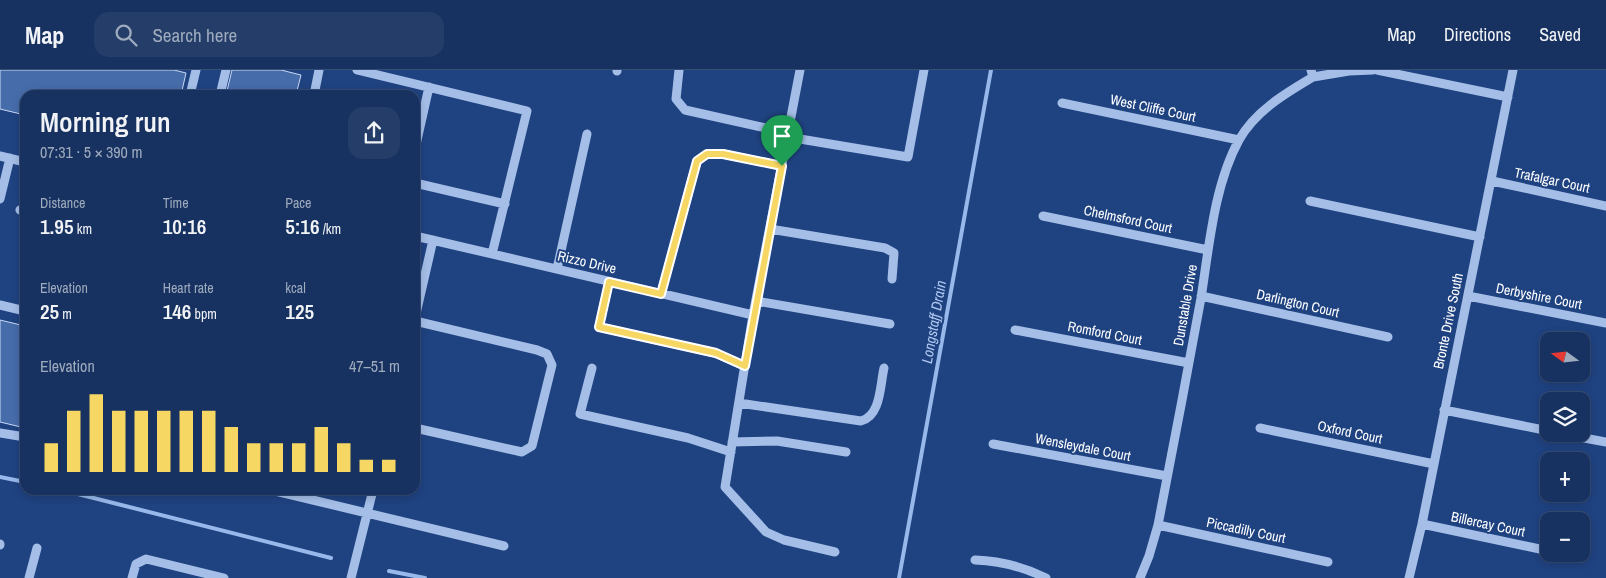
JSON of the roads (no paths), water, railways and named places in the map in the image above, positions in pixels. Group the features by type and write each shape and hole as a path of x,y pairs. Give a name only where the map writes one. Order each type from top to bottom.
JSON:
{"street":[{"path":"191,90 196,70"},
{"path":"221,90 226,70"},
{"path":"315,90 319,70"},
{"path":"357,70 527,111 492,254"},
{"path":"679,70 676,99 685,110 788,135 908,157 924,70"},
{"path":"800,70 753,315 725,487 766,532 784,540 836,552"},
{"path":"1312,74 1373,70"},
{"path":"1377,70 1508,97"},
{"name":"Bronte Drive South","path":"1409,578 1422,524 1513,70"},
{"name":"Dunstable Drive","path":"1140,578 1149,556 1158,524 1189,363 1208,250 1221,192 1239,140 1268,107 1312,74"},
{"path":"420,127 429,87"},
{"name":"West Cliffe Court","path":"1062,103 1239,140"},
{"path":"557,269 587,134"},
{"path":"661,294 697,161 707,154 723,154 782,166"},
{"path":"0,156 20,161"},
{"path":"0,199 10,158"},
{"name":"Trafalgar Court","path":"1492,181 1606,206"},
{"path":"420,184 504,204"},
{"path":"1310,201 1480,237"},
{"name":"Chelmsford Court","path":"1043,216 1208,250"},
{"path":"770,229 886,248 894,253 892,279"},
{"name":"Rizzo Drive","path":"420,237 753,315"},
{"path":"420,282 433,240"},
{"path":"609,282 599,327 716,353 745,366"},
{"name":"Darlington Court","path":"1201,296 1388,337"},
{"name":"Derbyshire Court","path":"1468,296 1606,323"},
{"path":"756,301 890,324"},
{"path":"0,304 20,310"},
{"path":"420,320 537,350 547,354 552,365 532,446 522,452 420,429"},
{"name":"Romford Court","path":"1016,330 1189,363"},
{"path":"592,368 580,414 688,438 731,452"},
{"path":"739,403 861,421 868,419 874,413 884,368"},
{"path":"1444,410 1540,429"},
{"name":"Oxford Court","path":"1260,428 1434,464"},
{"path":"0,433 20,436"},
{"path":"1590,439 1606,442"},
{"path":"732,442 777,441 846,452"},
{"name":"Wensleydale Court","path":"993,444 1167,476"},
{"path":"292,495 504,546"},
{"path":"350,578 371,495"},
{"name":"Piccadilly Court","path":"1158,524 1328,562"},
{"name":"Billercay Court","path":"1422,524 1540,549"},
{"path":"29,578 36,548"},
{"path":"132,578 136,564 146,559 224,578"},
{"path":"975,560 1003,562 1030,570 1046,578"}],"waterway":[{"name":"Longstaff Drain","path":"899,578 991,70"},
{"path":"0,477 20,481"},
{"path":"82,495 331,558"},
{"path":"389,571 425,578"}]}
